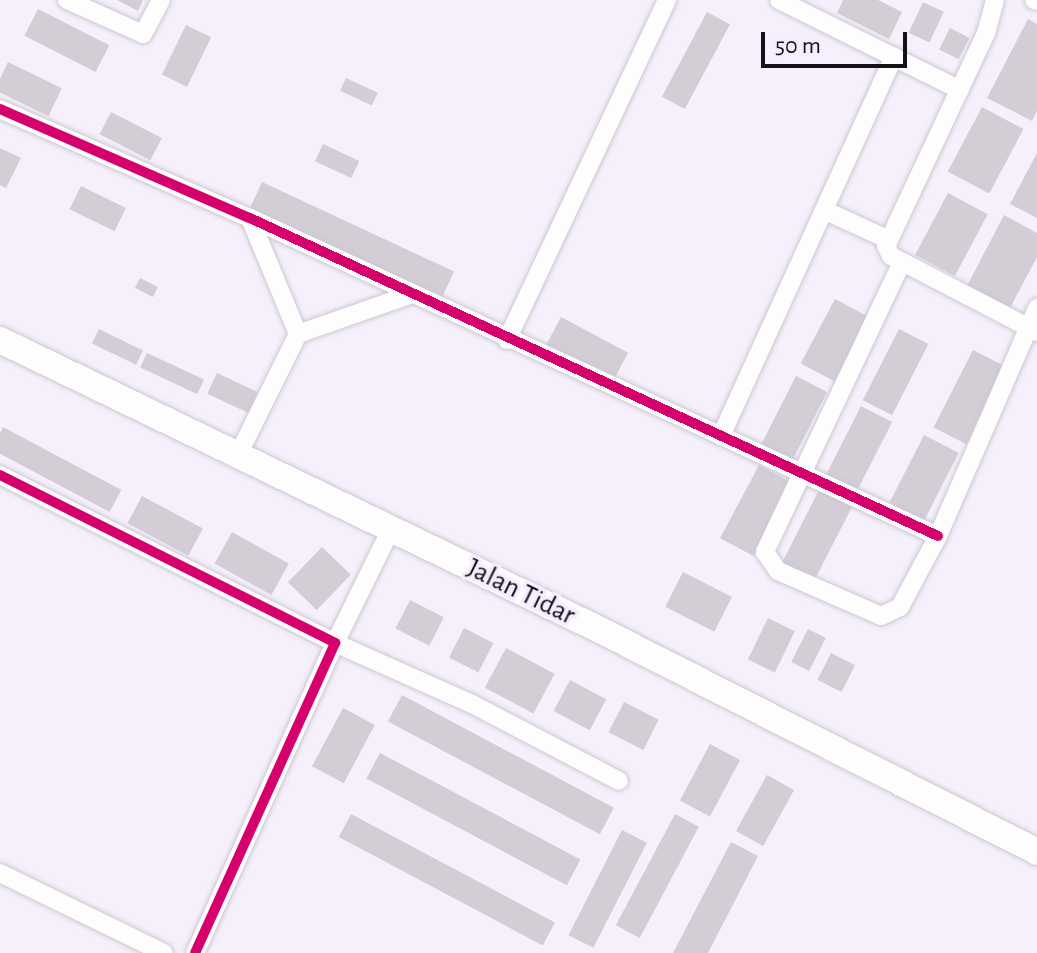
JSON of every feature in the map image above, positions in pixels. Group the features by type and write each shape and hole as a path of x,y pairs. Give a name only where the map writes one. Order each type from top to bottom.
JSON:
{"main road":[{"name":"Jalan Tidar","path":"0,340 239,453 1037,852"}],"street":[{"path":"67,0 143,34 161,0"},
{"path":"507,340 667,0"},
{"path":"779,0 960,90"},
{"path":"995,0 960,90 887,239 887,251 902,262 1032,330"},
{"path":"721,436 894,57"},
{"path":"0,109 250,218 507,340 801,471 938,536"},
{"path":"826,211 887,239"},
{"path":"250,218 298,334"},
{"path":"902,262 765,552 768,564 778,571 881,616 900,607 938,536 1032,330 1037,308"},
{"path":"239,453 298,334 412,294"},
{"path":"0,475 335,643 470,703 619,781"},
{"path":"195,953 335,643 391,529"},
{"path":"0,873 164,953"}],"building":[{"path":"117,0 143,0 138,11"},
{"path":"843,0 878,0 902,12 889,39 837,13"},
{"path":"923,2 944,12 929,43 909,33"},
{"path":"38,9 109,45 96,72 24,36"},
{"path":"707,12 730,24 685,109 662,97"},
{"path":"1028,19 1037,24 1037,111 1032,121 987,98"},
{"path":"186,25 211,37 187,87 162,74"},
{"path":"950,28 970,38 959,59 939,49"},
{"path":"8,62 62,88 48,116 0,93 0,78"},
{"path":"346,78 378,93 372,105 340,91"},
{"path":"982,107 1023,129 989,194 948,171"},
{"path":"111,112 162,138 150,160 100,134"},
{"path":"323,144 359,161 351,178 315,161"},
{"path":"0,148 21,158 6,188 0,185"},
{"path":"1037,153 1037,218 1010,204"},
{"path":"262,182 454,272 441,299 249,209"},
{"path":"81,186 126,208 115,231 70,209"},
{"path":"948,193 988,214 955,276 915,255"},
{"path":"1004,215 1037,233 1037,257 1010,308 967,286"},
{"path":"140,278 158,287 153,297 135,288"},
{"path":"835,299 869,317 834,381 801,363"},
{"path":"561,317 628,353 611,385 544,350"},
{"path":"99,329 143,350 136,365 92,343"},
{"path":"899,329 928,344 892,415 863,400"},
{"path":"973,350 1006,367 966,444 934,428"},
{"path":"147,353 204,380 197,394 140,368"},
{"path":"217,373 258,392 248,413 207,394"},
{"path":"796,376 827,392 792,461 761,445"},
{"path":"861,406 892,422 856,492 825,476"},
{"path":"3,427 121,490 110,512 0,454"},
{"path":"924,435 959,453 924,520 889,503"},
{"path":"759,465 793,483 754,556 720,538"},
{"path":"819,490 852,507 815,579 782,562"},
{"path":"142,496 203,528 188,556 127,523"},
{"path":"232,532 289,564 271,595 215,563"},
{"path":"322,547 351,575 317,610 288,582"},
{"path":"683,572 732,597 714,632 665,607"},
{"path":"410,600 444,617 429,646 395,629"},
{"path":"768,618 795,631 775,672 748,659"},
{"path":"464,628 493,643 478,672 449,657"},
{"path":"808,629 826,638 809,671 791,662"},
{"path":"506,648 555,674 533,714 485,688"},
{"path":"831,653 855,665 841,692 817,680"},
{"path":"570,680 606,699 590,730 554,711"},
{"path":"402,695 614,808 600,834 388,721"},
{"path":"624,702 659,720 643,750 609,732"},
{"path":"343,708 375,725 344,783 312,766"},
{"path":"710,744 740,760 710,816 680,801"},
{"path":"380,753 580,860 567,885 366,779"},
{"path":"767,775 794,790 763,846 736,831"},
{"path":"351,814 555,922 543,945 339,837"},
{"path":"675,814 699,827 640,938 616,925"},
{"path":"622,830 647,843 593,948 568,935"},
{"path":"731,842 758,856 708,953 673,953"}],"cycle path":[{"path":"0,109 250,218 938,536"},
{"path":"0,475 335,643 195,953"}]}
